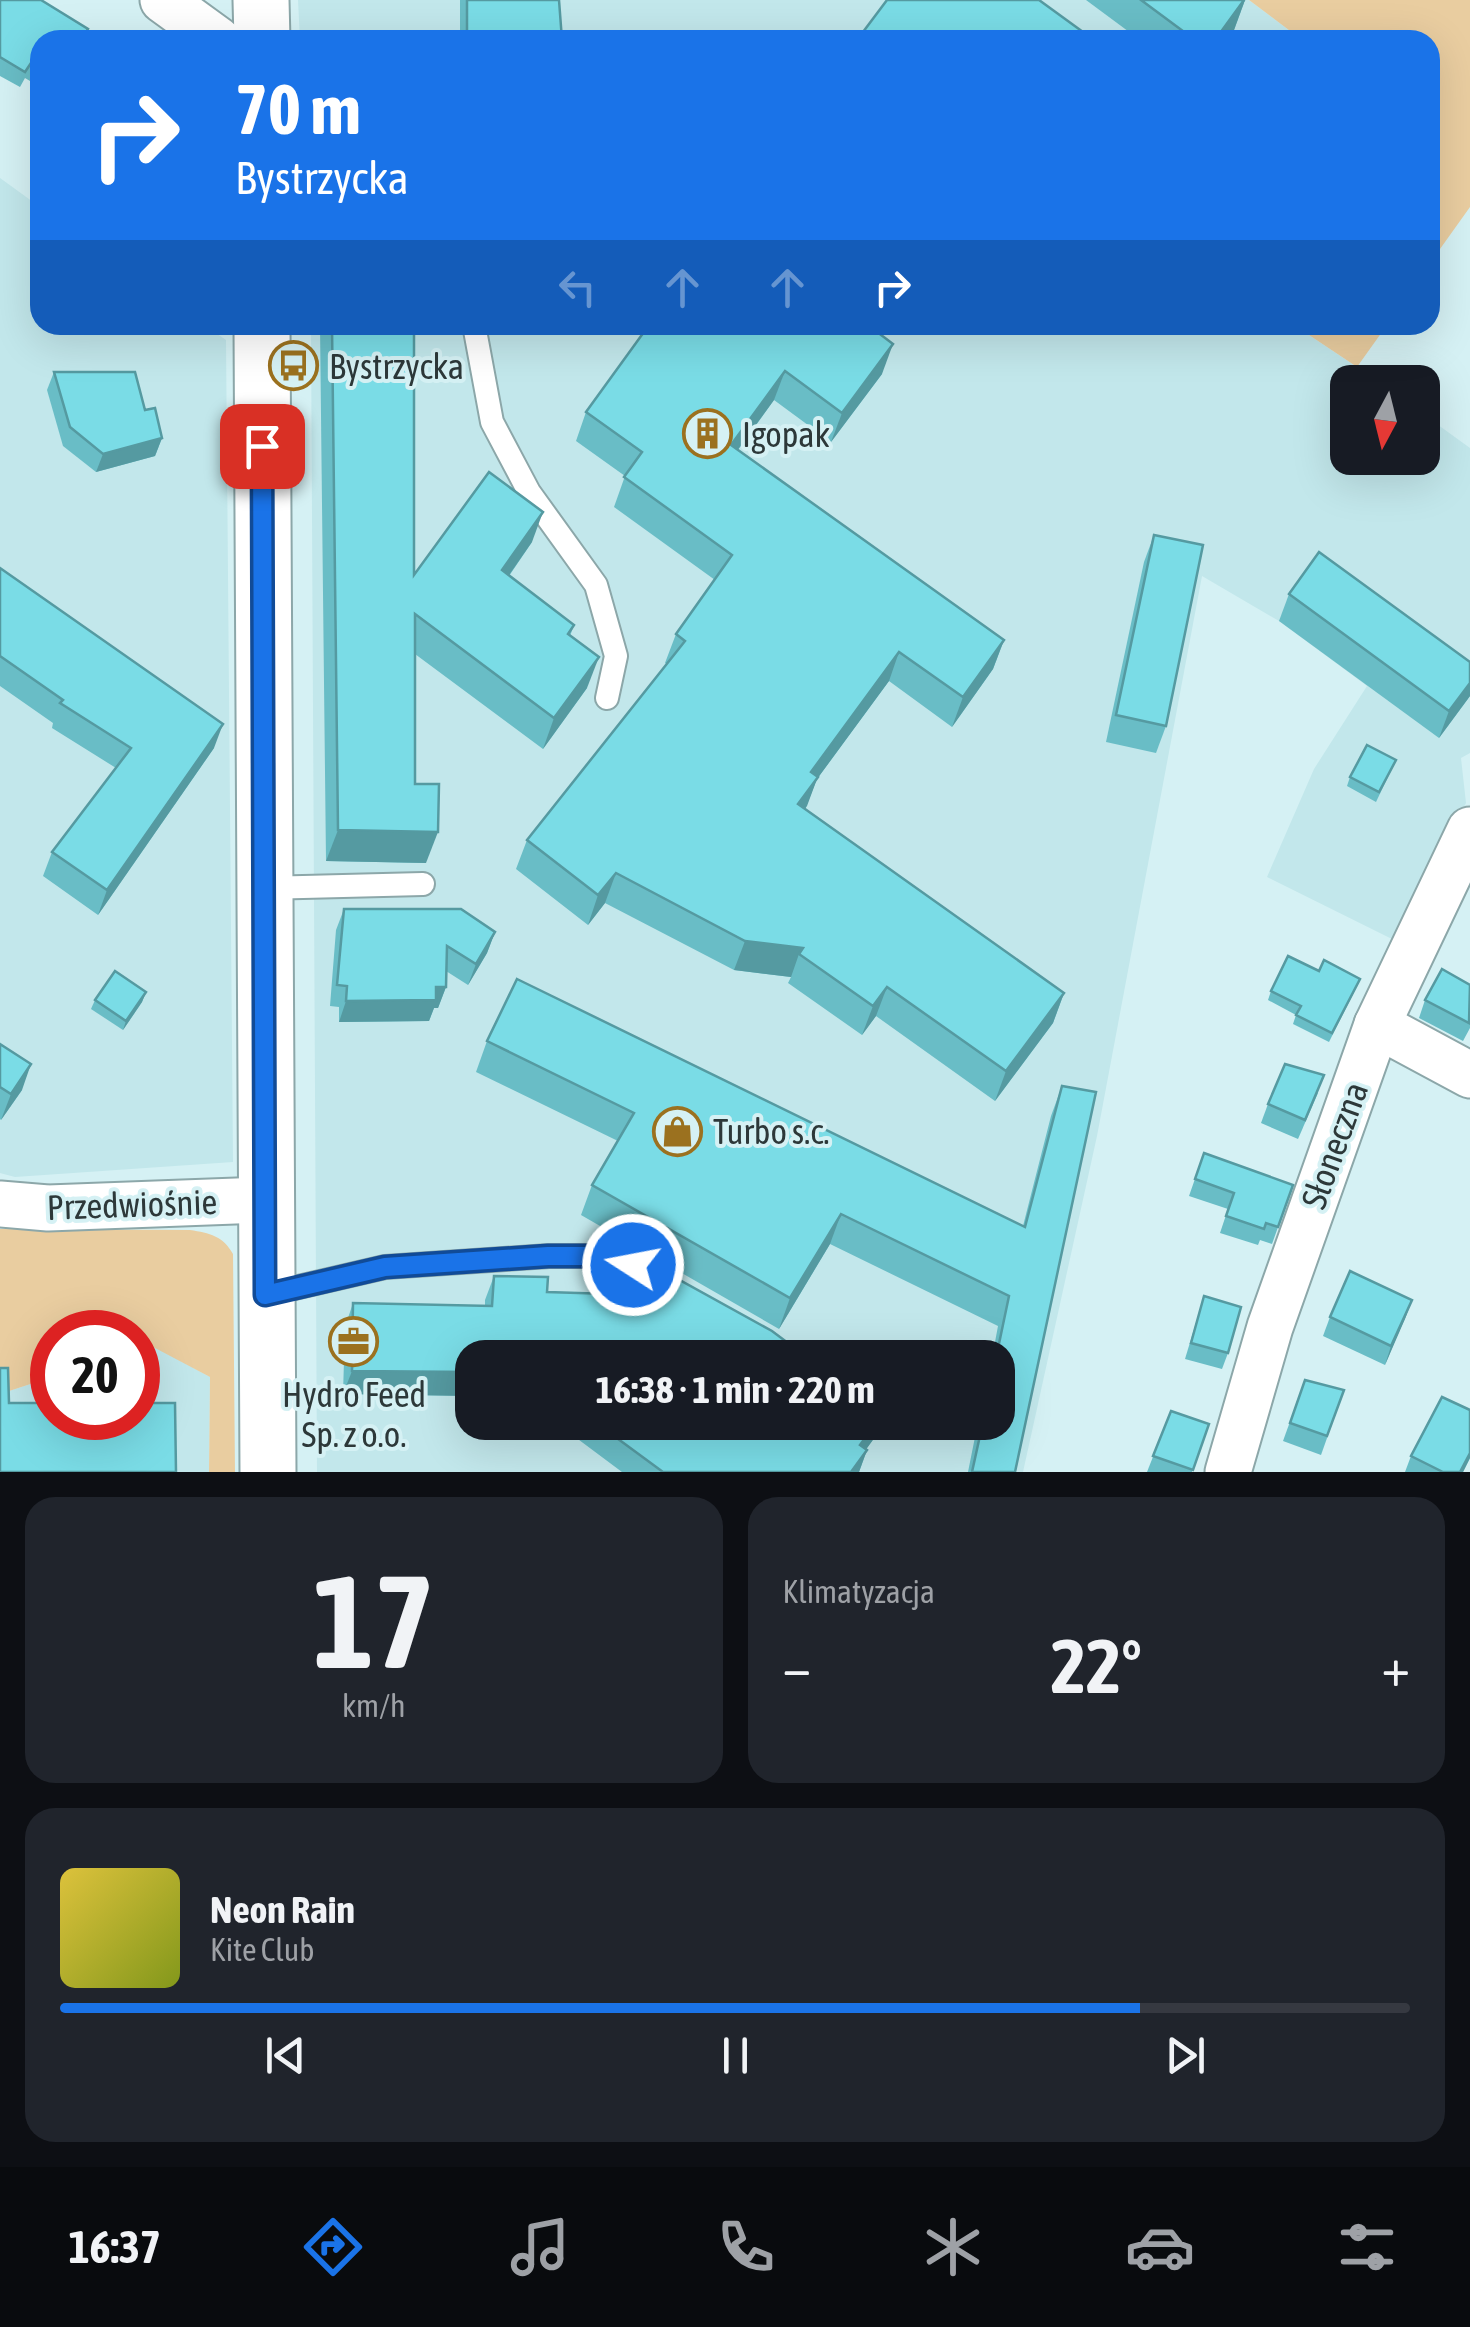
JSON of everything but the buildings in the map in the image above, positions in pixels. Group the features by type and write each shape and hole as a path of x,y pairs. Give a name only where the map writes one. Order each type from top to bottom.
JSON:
{"street":[{"path":"162,0 204,30"},
{"path":"262,0 262,30"},
{"path":"262,335 268,1472"},
{"name":"Słoneczna","path":"1228,1472 1270,1326 1376,1025 1470,830"},
{"path":"1376,1025 1470,1076"},
{"name":"Przedwiośnie","path":"0,1204 48,1208 264,1200"}],"lane":[{"path":"476,335 492,422 529,492 596,586 616,656 607,698"},
{"path":"263,888 423,884"},
{"path":"265,1295 385,1267 564,1256 610,1256 684,1293"}],"shaded area":[{"path":"298,0 1249,0 1289,30 300,30"},
{"path":"1249,0 1470,0 1470,207 1440,249 1440,30 1289,30"},
{"path":"0,178 30,200 30,335 219,335 226,340 233,1162 15,1177 0,1173"},
{"path":"311,335 1309,335 1354,365 1330,365 1330,475 1440,475 1440,426 1470,448 1470,753 1461,758 1466,803 1396,941 1267,877 1314,769 1367,686 1279,621 1202,576 1097,1136 1023,1472 317,1472"},
{"path":"1309,335 1380,335 1358,365 1354,365"},
{"path":"0,1229 190,1230 220,1239 233,1254 235,1472 209,1472 210,1377 160,1351 160,1310 30,1310 30,1384 0,1394"},
{"path":"160,1350 210,1377 209,1472 0,1472 0,1394 30,1384 30,1440 160,1440"}],"place":[{"name":"Bystrzycka","path":"294,366"},
{"name":"Igopak","path":"707,434"},
{"name":"Turbo s.c.","path":"678,1131"},
{"name":"Hydro Feed Sp. z o.o.","path":"354,1342"}],"route":[{"path":"262,446 265,1295 385,1267 548,1256 610,1256 633,1265"}]}
